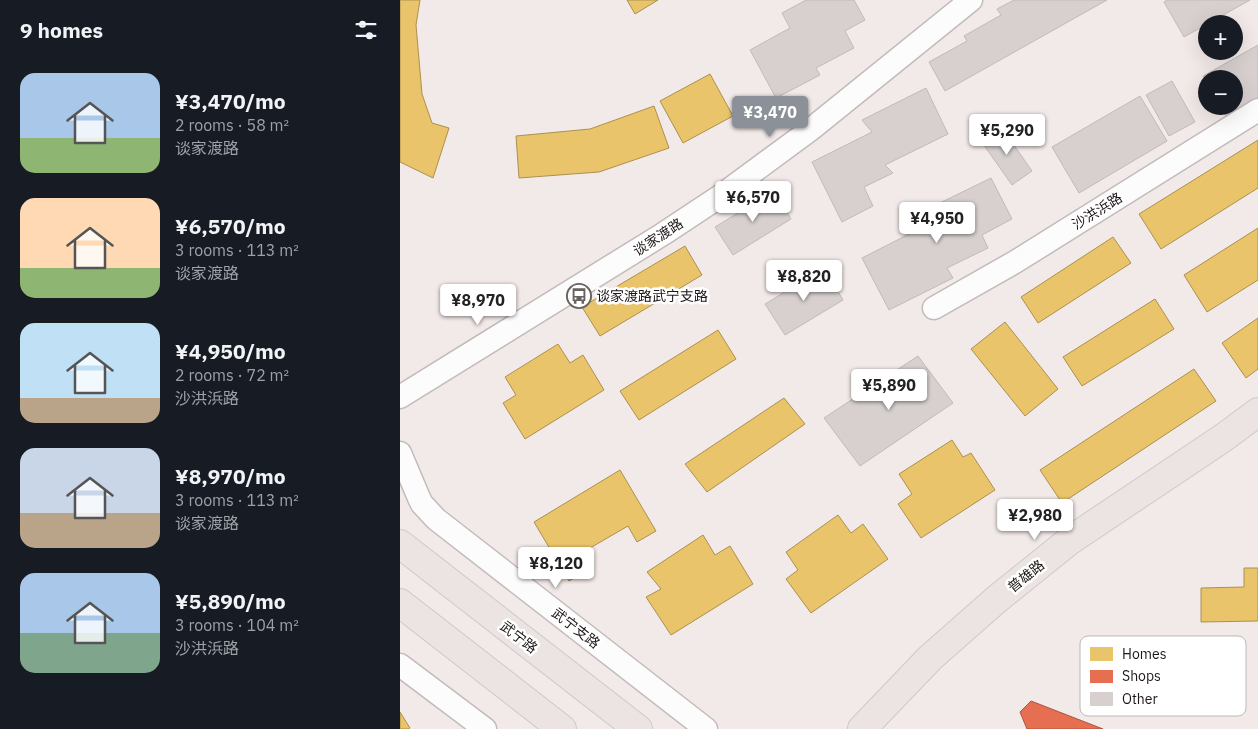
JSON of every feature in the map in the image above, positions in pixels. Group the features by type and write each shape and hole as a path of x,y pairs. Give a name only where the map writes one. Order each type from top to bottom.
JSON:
{"main road":[{"name":"普雄路","path":"862,729 930,658 997,599 1062,547 1258,412"},
{"name":"武宁路","path":"400,544 638,729"},
{"path":"400,603 562,729"}],"street":[{"name":"谈家渡路","path":"400,397 663,234 719,197 810,130 972,0"},
{"name":"沙洪浜路","path":"934,308 1062,233 1258,110"},
{"name":"武宁支路","path":"400,452 422,504 436,519 706,729"},
{"path":"400,665 485,729"}],"building: Homes":[{"path":"400,0 420,0 416,25 422,94 432,123 449,128 433,178 400,162"},
{"path":"627,0 658,0 635,14"},
{"path":"710,74 733,116 683,143 660,101"},
{"path":"654,106 669,148 599,172 519,178 516,136 590,129"},
{"path":"1258,140 1258,188 1161,249 1139,214"},
{"path":"1258,228 1258,280 1207,312 1184,275"},
{"path":"1113,237 1131,263 1038,323 1021,297"},
{"path":"685,246 702,275 600,336 582,307"},
{"path":"1155,299 1174,329 1082,386 1063,357"},
{"path":"1258,318 1258,369 1246,378 1222,343"},
{"path":"1005,322 1058,389 1025,416 971,349"},
{"path":"718,330 736,359 639,420 620,391"},
{"path":"558,344 570,363 583,355 604,390 525,439 503,403 516,395 505,377"},
{"path":"1194,369 1216,401 1062,503 1040,470"},
{"path":"784,398 805,424 707,492 685,464"},
{"path":"952,440 963,457 971,453 995,490 921,538 898,504 912,494 899,474"},
{"path":"620,470 656,531 637,542 628,526 578,555 587,570 569,581 534,522"},
{"path":"838,515 851,533 863,524 888,559 811,613 786,579 798,570 786,552"},
{"path":"703,535 715,555 730,546 753,584 671,635 646,597 661,589 647,572"},
{"path":"1244,568 1258,568 1258,621 1201,622 1201,588 1244,587"},
{"path":"400,712 410,728 400,729"}],"building: Shops":[{"path":"1031,701 1103,729 1027,729 1020,712"}],"building: Other":[{"path":"806,0 854,0 865,20 845,31 854,48 816,68 820,75 776,98 750,50 790,28 782,13"},
{"path":"1014,0 1107,0 945,91 929,62 967,41 964,36 1001,15 997,9"},
{"path":"1167,0 1250,0 1223,15 1198,15 1198,29 1184,37 1164,2"},
{"path":"1258,45 1258,98 1243,106 1243,70 1214,70 1231,60 1243,60 1243,53"},
{"path":"1172,81 1195,122 1169,136 1146,95"},
{"path":"926,88 948,134 885,165 893,173 864,187 873,206 842,222 812,162 872,132 862,120"},
{"path":"1140,96 1167,141 1079,193 1052,147"},
{"path":"1002,128 1032,171 1012,185 981,141"},
{"path":"991,178 1012,219 982,235 988,248 947,268 953,278 889,310 862,258 911,233 905,220"},
{"path":"774,191 791,219 733,255 715,227"},
{"path":"824,268 843,300 785,335 765,304"},
{"path":"918,356 953,403 860,466 824,418"}],"place":[{"name":"谈家渡路武宁支路","path":"579,296"}]}
